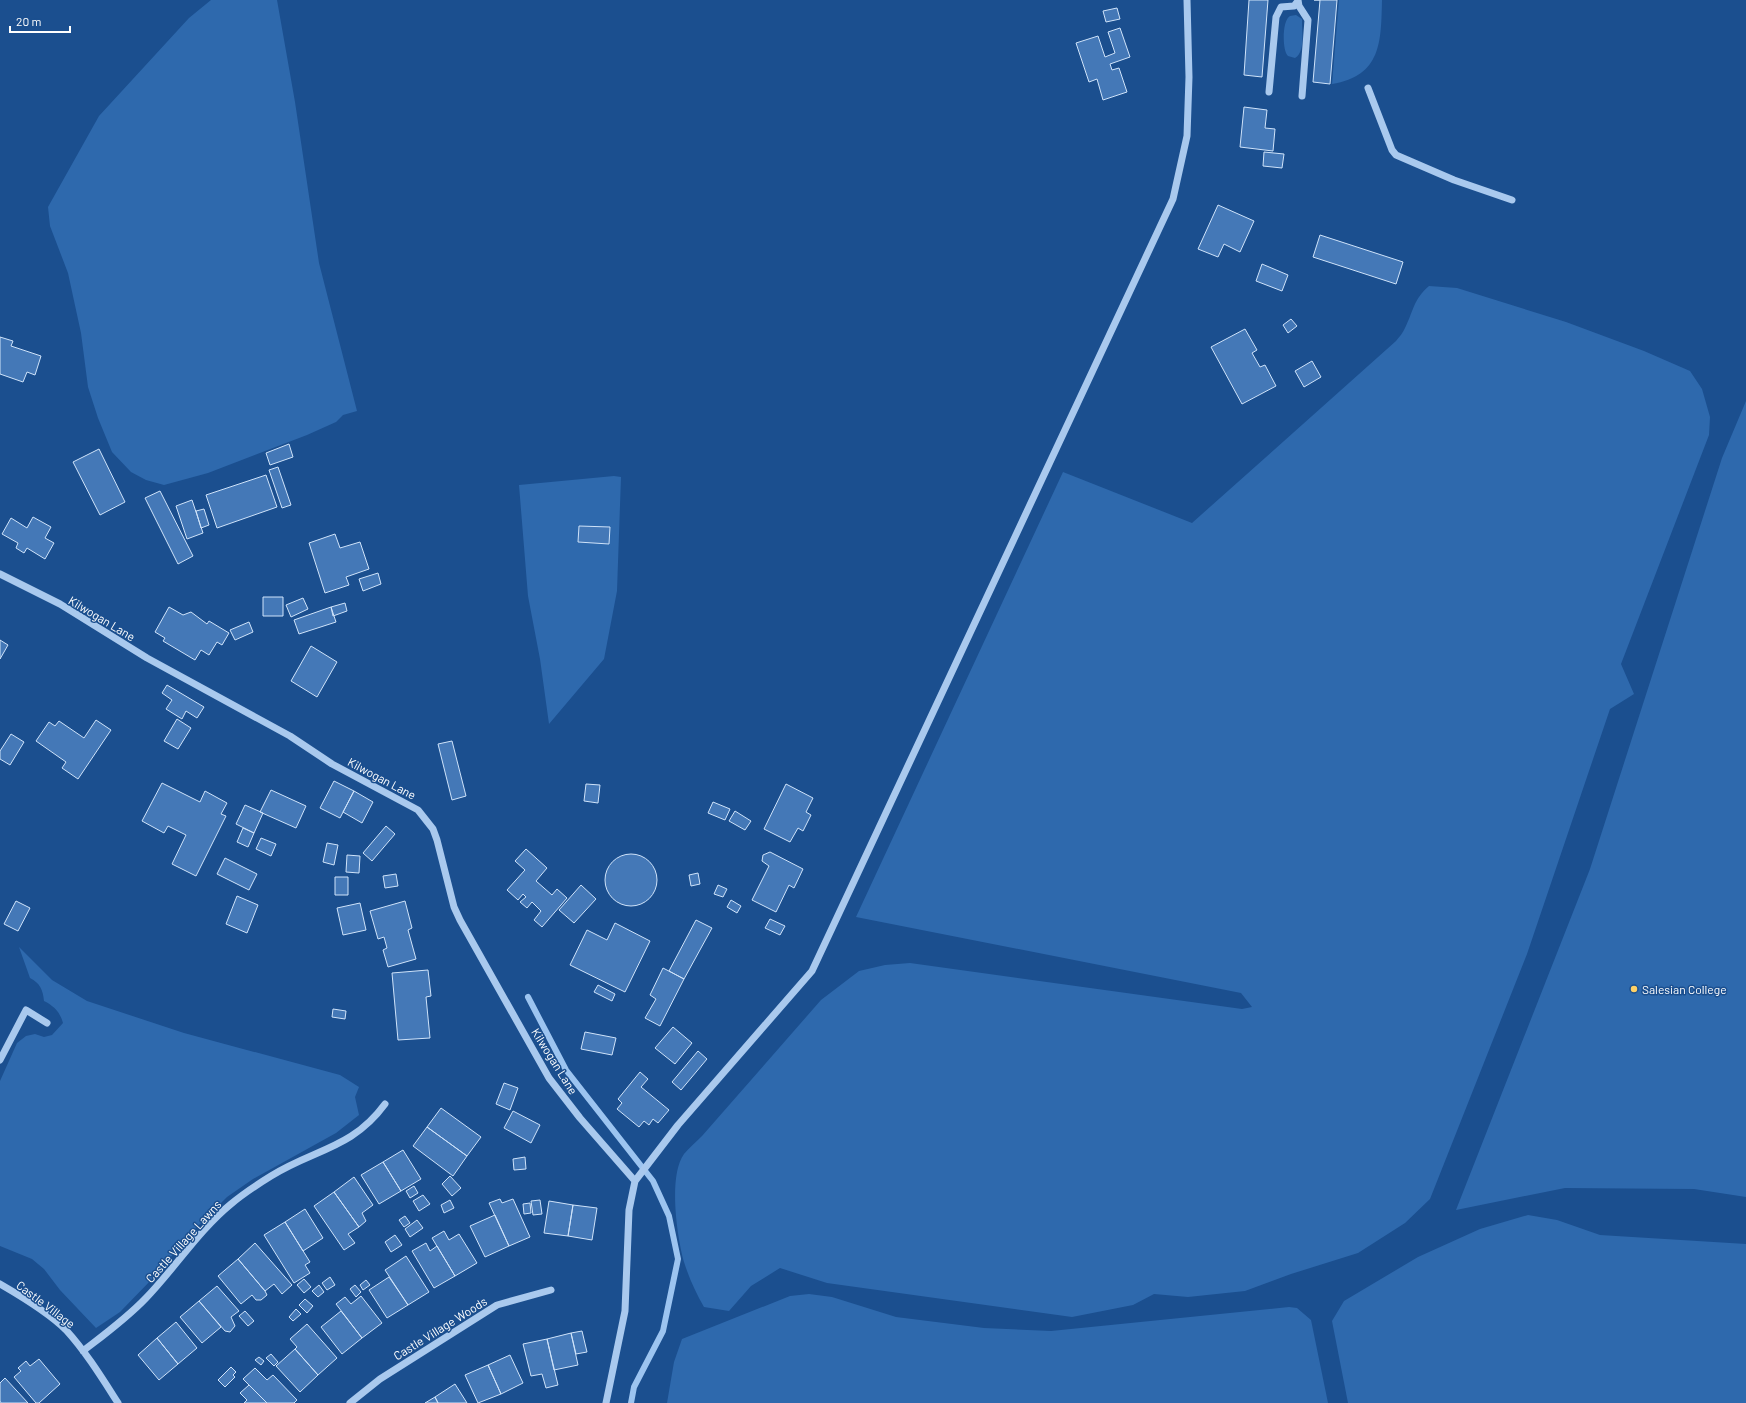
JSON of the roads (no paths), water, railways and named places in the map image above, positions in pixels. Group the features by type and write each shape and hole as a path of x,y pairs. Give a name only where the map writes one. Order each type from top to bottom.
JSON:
{"street":[{"path":"606,1403 625,1311 629,1210 635,1181 678,1125 812,971 1173,199 1187,136 1189,77 1187,0"},
{"path":"1270,92 1276,17 1281,7 1294,6 1298,1 1308,20 1302,96"},
{"path":"1368,88 1392,150 1396,155 1454,180 1512,200"},
{"name":"Kilwogan Lane","path":"0,574 60,604 114,639 290,736 332,764 418,810 433,828 454,907 460,920 549,1078 580,1118 635,1181"},
{"path":"0,1060 26,1010 47,1023"},
{"name":"Castle Village Lawns","path":"84,1351 123,1320 145,1299 231,1204 272,1175 322,1153 358,1132 374,1119 385,1104"},
{"name":"Castle Village","path":"0,1284 16,1293 65,1329 84,1351 118,1403"},
{"name":"Castle Village Woods","path":"350,1403 378,1380 494,1307 551,1290"}],"waterway":[{"path":"528,997 566,1070 653,1181 669,1216 678,1259 663,1331 634,1387 631,1403"}],"place":[{"name":"Salesian College","path":"1634,989"}]}
